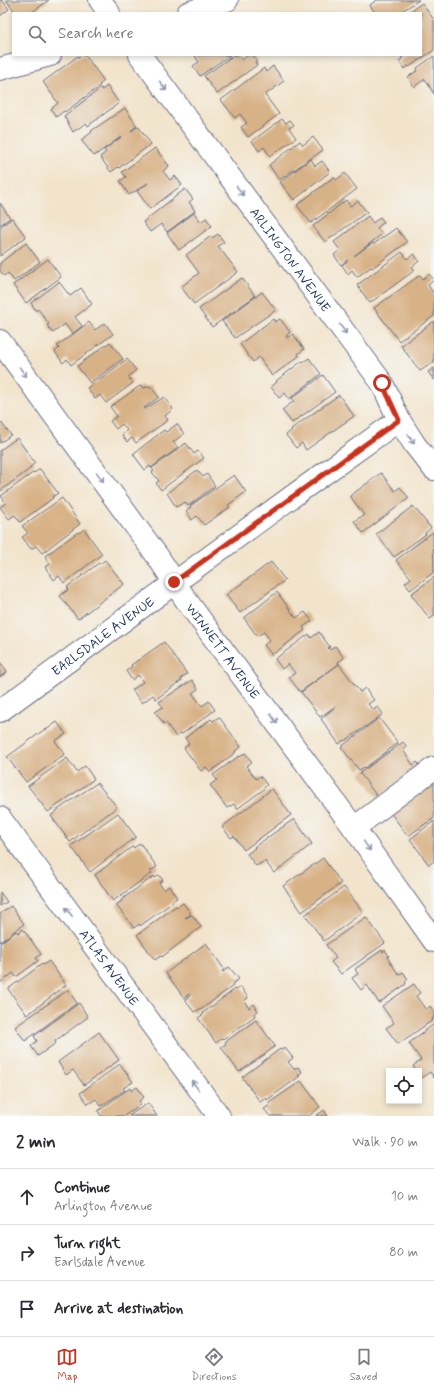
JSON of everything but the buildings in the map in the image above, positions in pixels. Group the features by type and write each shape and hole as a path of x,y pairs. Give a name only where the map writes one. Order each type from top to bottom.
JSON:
{"street":[{"path":"100,0 108,12"},
{"path":"191,12 227,0"},
{"path":"0,69 46,56"},
{"name":"ARLINGTON AVENUE","path":"141,56 382,383 399,420 415,445 434,469"},
{"name":"WINNETT AVENUE","path":"0,341 158,557 186,600 354,828 434,941"},
{"name":"EARLSDALE AVENUE","path":"0,711 174,582 399,420"},
{"path":"354,828 434,768"},
{"name":"ATLAS AVENUE","path":"0,818 218,1116"}],"route":[{"path":"174,582 399,420 382,383"}]}
